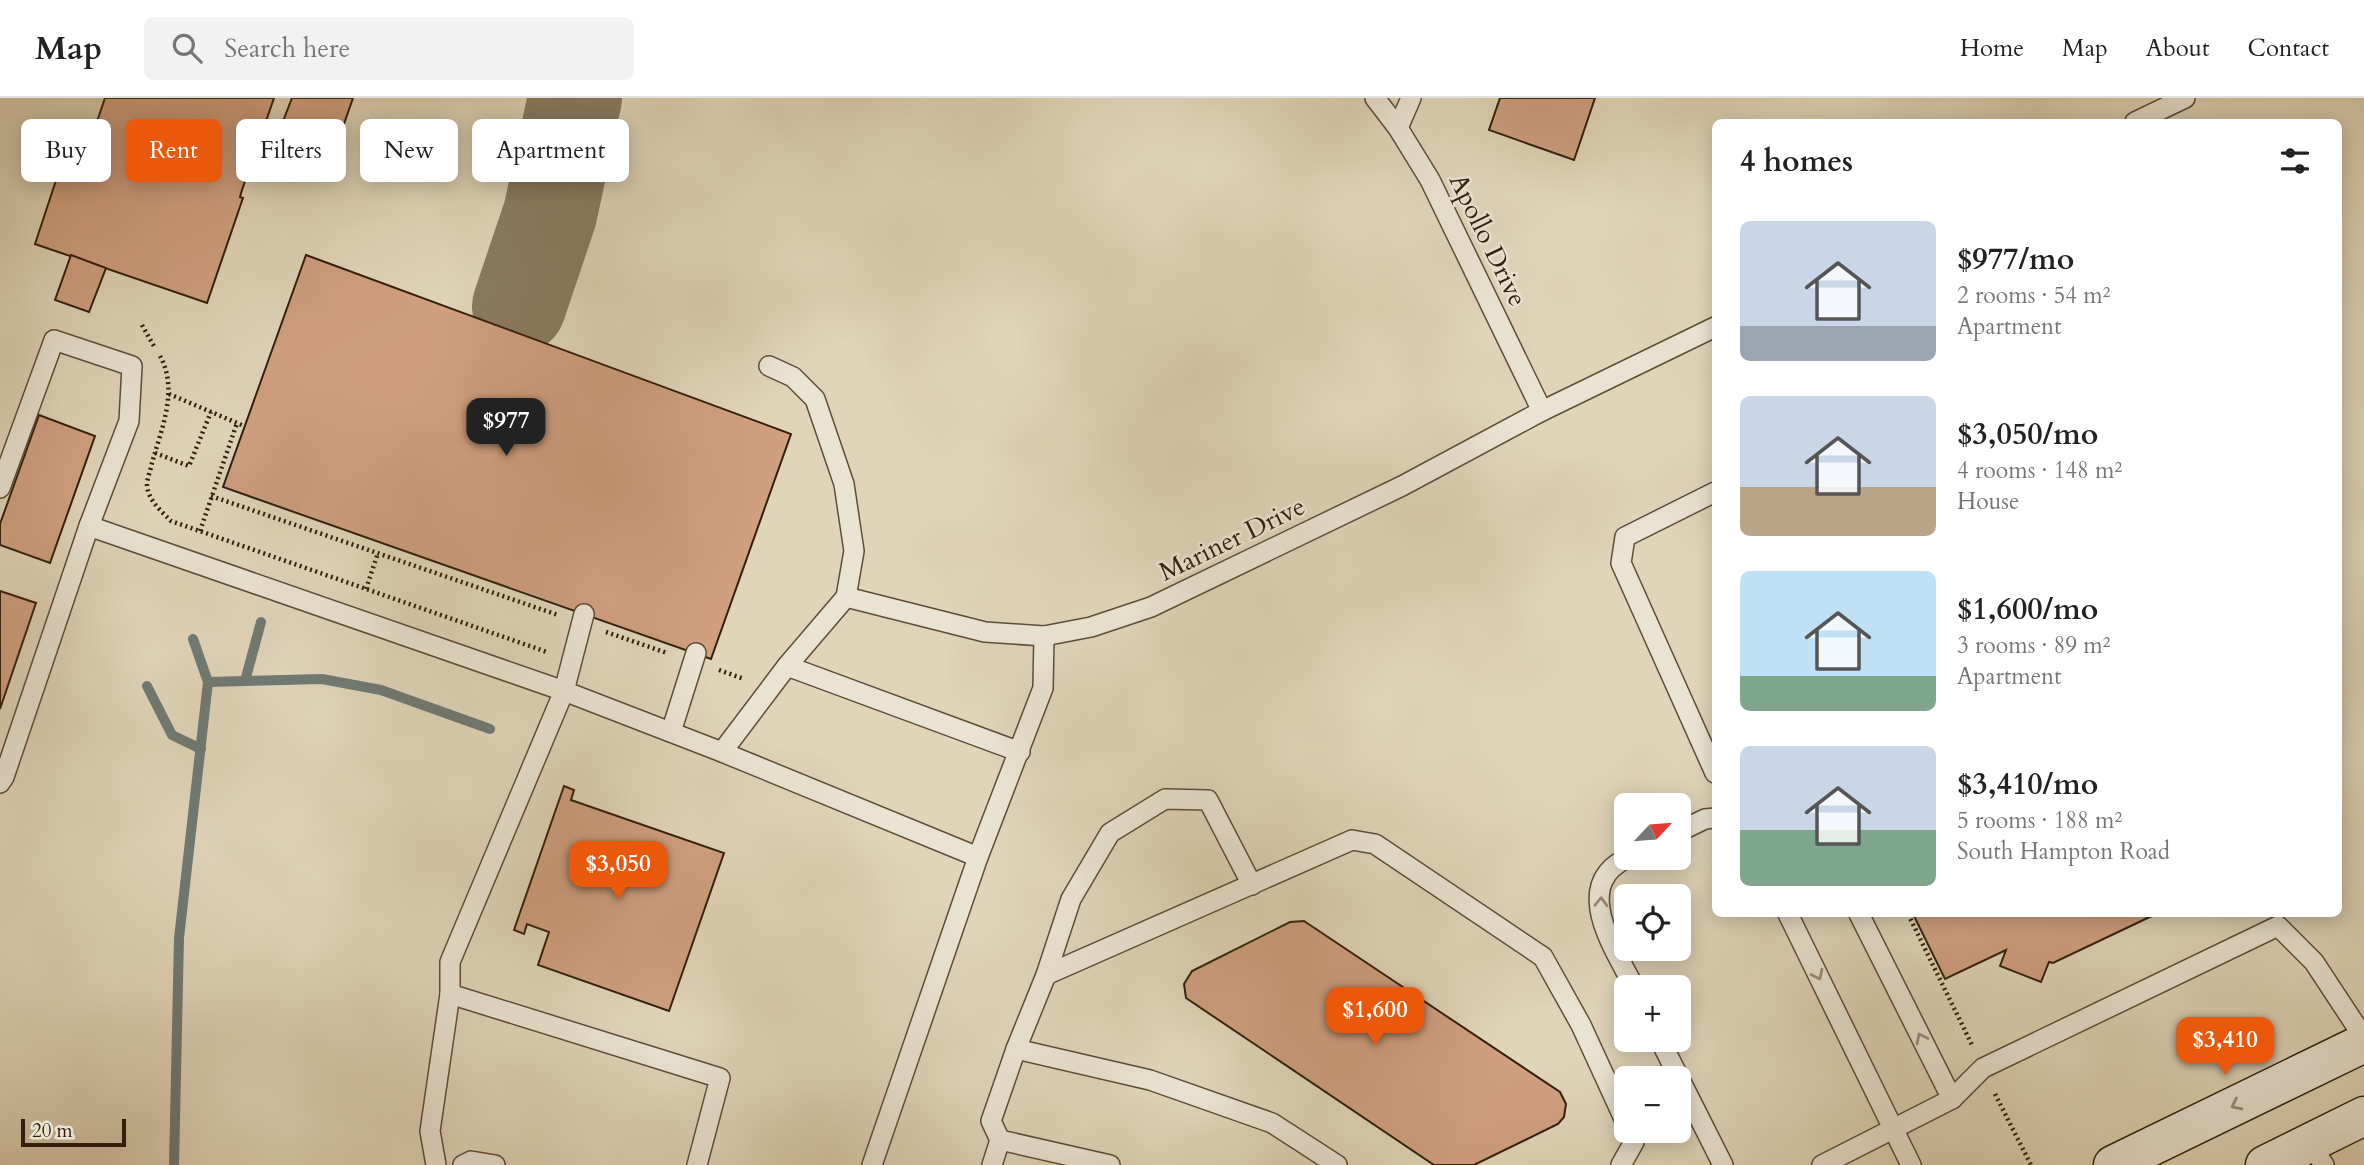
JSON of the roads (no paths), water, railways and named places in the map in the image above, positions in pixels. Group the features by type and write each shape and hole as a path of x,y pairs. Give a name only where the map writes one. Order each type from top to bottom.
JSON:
{"main road":[{"path":"2113,1165 2364,1040"},
{"path":"2265,1165 2317,1154 2364,1116"}],"lane":[{"name":"Apollo Drive","path":"1375,98 1398,128 1430,180 1542,411"},
{"path":"1398,128 1410,98"},
{"path":"2140,119 2185,98"},
{"name":"Mariner Drive","path":"846,597 985,632 1044,636 1091,627 1152,607 1402,485 1542,411 1712,328"},
{"path":"0,488 54,340 132,366 129,421 89,526 0,783"},
{"path":"722,752 787,666 846,597 854,551 844,484 815,399 793,377 769,366"},
{"path":"1712,494 1625,537 1621,563 1712,766"},
{"path":"89,526 564,691 978,856"},
{"path":"436,1165 430,1130 450,994 450,962 564,691 583,619"},
{"path":"872,1165 978,856 1043,688 1044,636"},
{"path":"671,732 694,657"},
{"path":"787,666 1020,752"},
{"path":"992,1165 1000,1140 991,1121 1016,1049 1046,975 1071,899 1110,833 1165,799 1208,800 1252,885"},
{"path":"1691,826 1712,818"},
{"path":"1046,975 1352,840 1375,844 1544,957 1581,1025 1614,1097"},
{"path":"1614,868 1602,886 1598,904 1602,923 1628,975"},
{"path":"1789,917 1911,1165"},
{"path":"1861,917 1952,1099"},
{"path":"1822,1165 1952,1099 1983,1068 2275,920 2314,962 2364,1040"},
{"path":"450,994 720,1078 697,1165"},
{"path":"1016,1049 1150,1080 1272,1123 1337,1165"},
{"path":"1666,1052 1723,1165"},
{"path":"1000,1140 1110,1165"},
{"path":"1621,1165 1633,1143"},
{"path":"463,1165 471,1161 495,1165"}],"waterway":[{"path":"245,681 261,622"},
{"path":"174,1165 179,938 208,682 193,639"},
{"path":"208,682 322,679 381,690 490,729"},
{"path":"147,686 172,735 201,749"}]}
